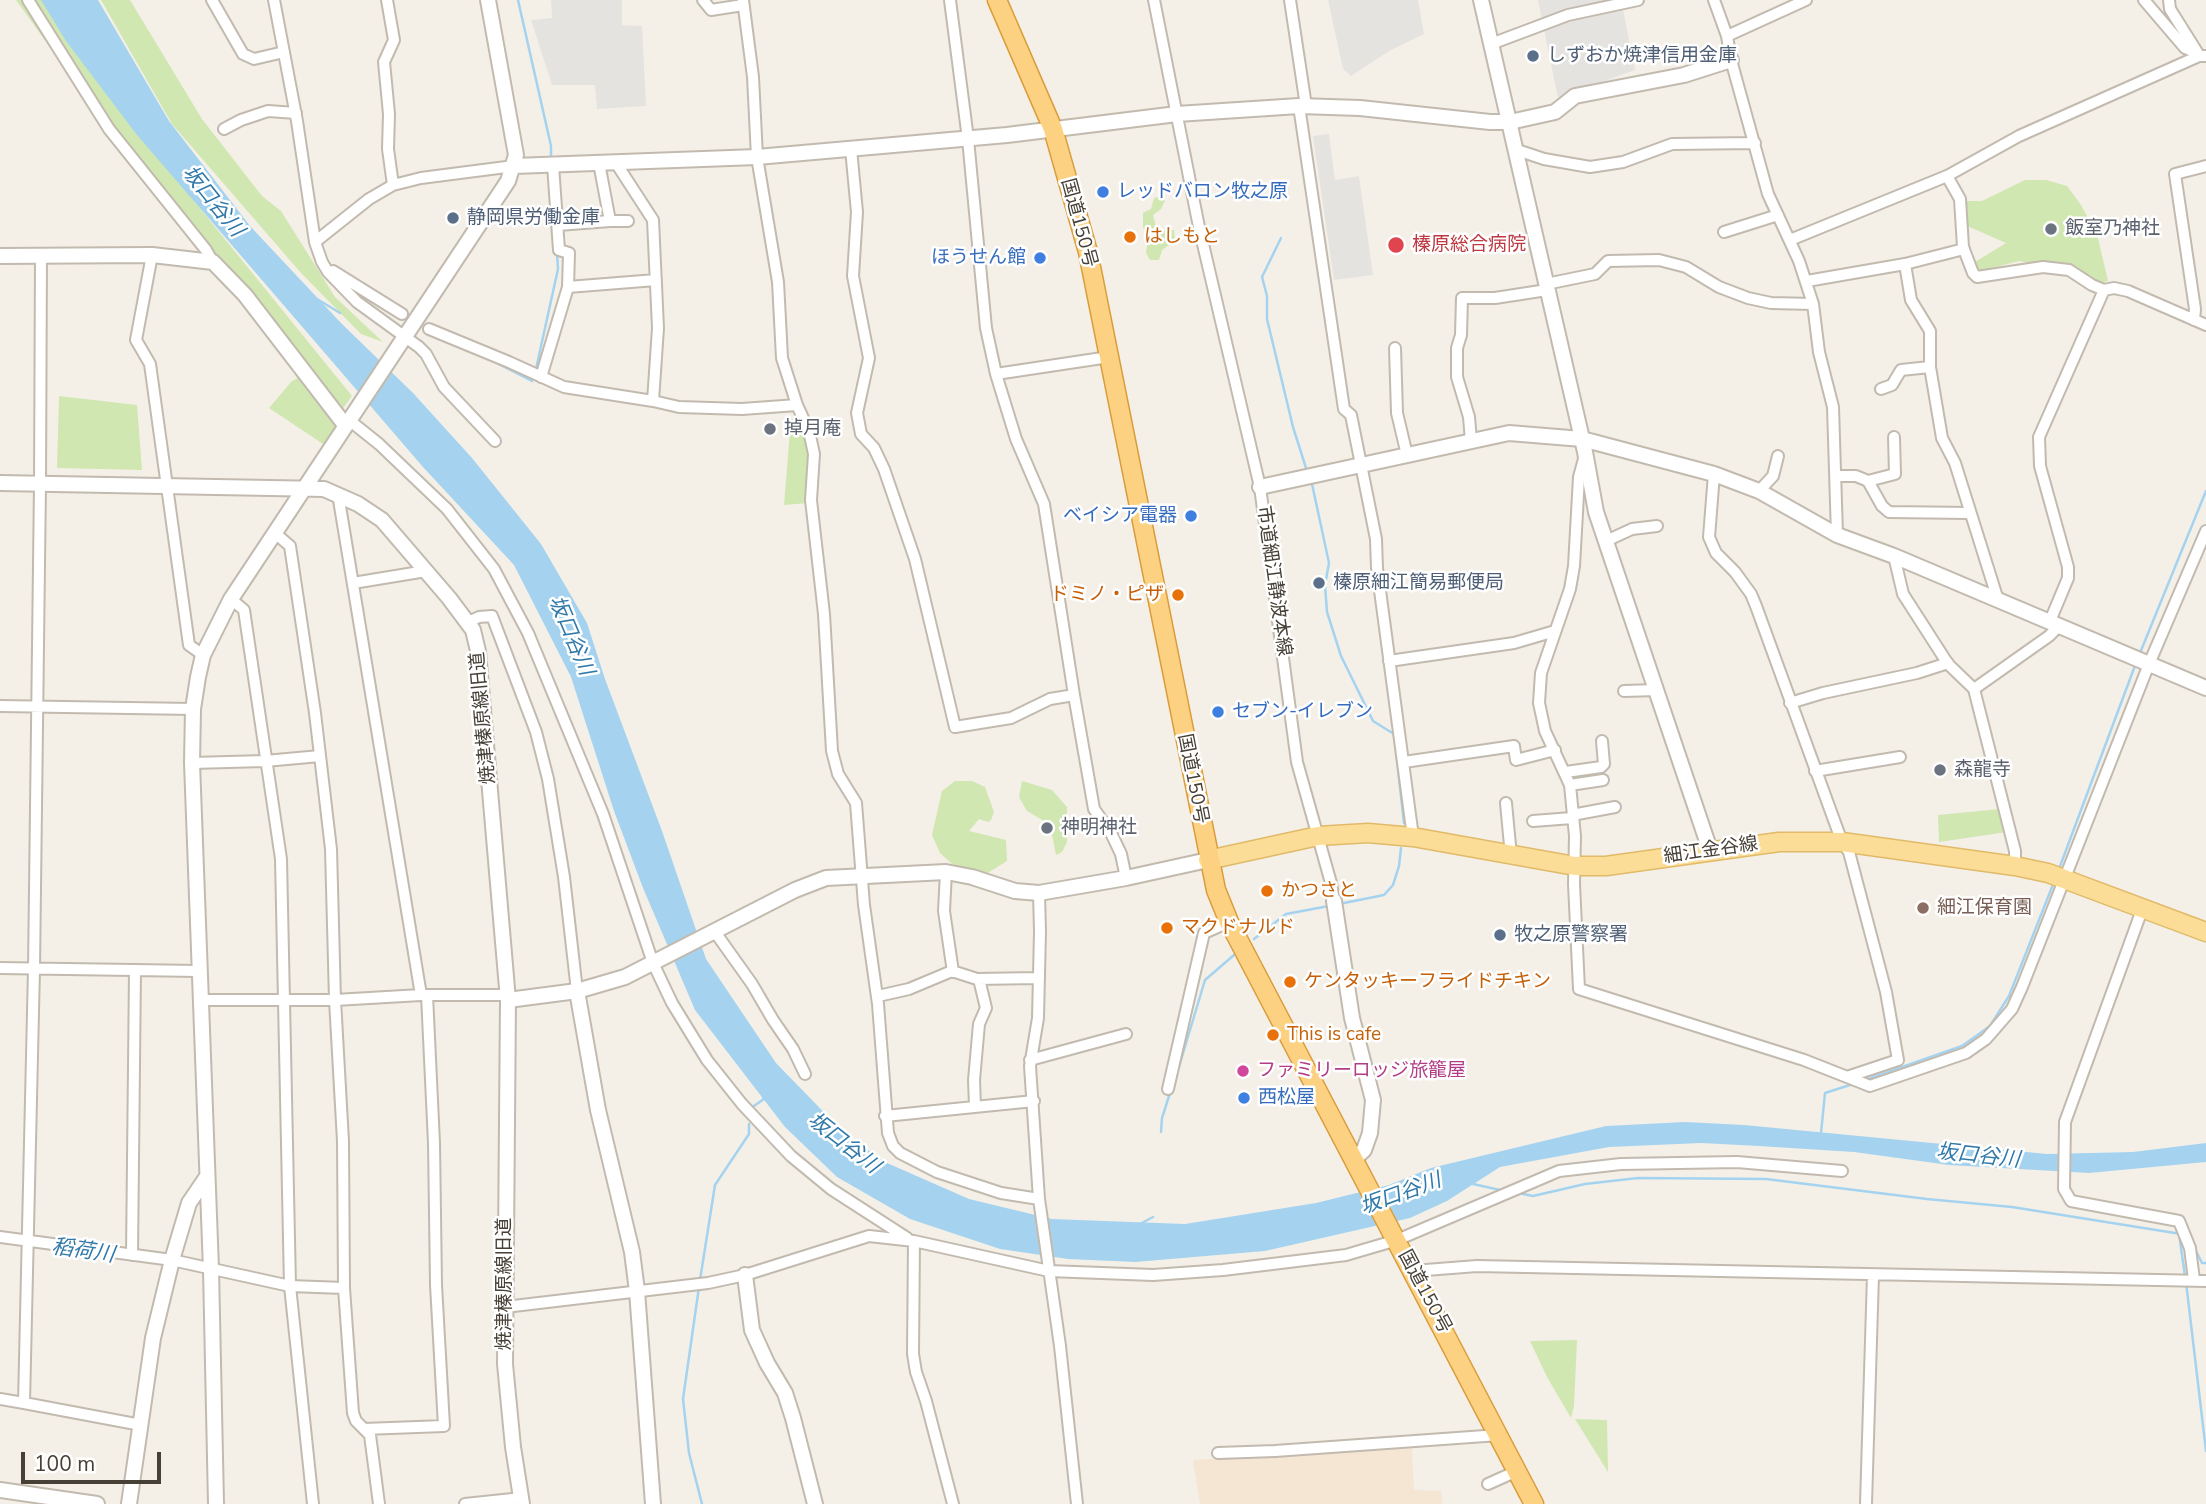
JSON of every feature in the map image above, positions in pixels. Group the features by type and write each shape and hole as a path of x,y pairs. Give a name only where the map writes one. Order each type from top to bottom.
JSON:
{"highway":[{"name":"国道150号","path":"997,0 1053,129 1088,252 1216,890 1229,922 1534,1504"}],"main road":[{"name":"細江金谷線","path":"1208,860 1318,836 1368,833 1413,837 1575,866 1606,866 1779,842 1842,842 2015,866 2058,876 2206,932"}],"street":[{"path":"28,0 109,129 213,262 245,295 349,419 447,509 494,569 528,633 603,814 653,963 672,1003 707,1060 742,1104 792,1156 831,1189 914,1241"},
{"path":"212,0 243,54 254,58 284,51"},
{"path":"274,0 296,113 315,242 322,262 335,281 357,302 426,354 444,387 495,441"},
{"path":"387,0 394,40 384,62 390,114 388,149 393,185"},
{"path":"216,1504 211,1269 192,763 193,709 203,655 231,599 500,196 514,166 516,155 488,0"},
{"path":"704,0 712,10 743,2 753,77 757,157 778,280 782,358 797,405 809,431 814,454 811,500 824,614 832,751 838,774 856,803 869,948 878,996 890,1141 900,1153 967,1183 1010,1196 1039,1199"},
{"path":"950,0 968,139 986,328 996,374 1016,439 1044,504 1094,808 1121,854 1126,878"},
{"name":"市道細江静波本線","path":"1154,0 1199,227 1260,486 1297,762 1331,883 1352,1018 1373,1100 1370,1133 1364,1150 1354,1159"},
{"path":"1290,0 1344,409 1351,415 1376,539 1377,568 1413,837"},
{"path":"1480,0 1584,445 1596,512 1710,850"},
{"path":"1491,44 1568,15 1638,0"},
{"path":"1714,0 1727,36 1731,60 1768,194 1807,281 1813,304 1819,352 1833,407 1837,534"},
{"path":"1727,36 1806,0"},
{"path":"2144,0 2185,48 2201,55"},
{"path":"2169,0 2170,9 2201,55"},
{"path":"1790,240 1947,176 2019,136 2201,55"},
{"path":"315,242 369,199 393,185 421,178 514,166 757,157 968,139 1177,114 1303,106 1360,108 1510,122 1555,112 1575,96 1684,75 1731,60"},
{"path":"224,129 268,111 296,113"},
{"path":"1517,150 1544,159 1590,167 1623,162 1672,144 1755,143"},
{"path":"851,149 857,212 853,276 869,358 857,412 861,434 874,448 884,469 915,559 955,726 1011,718 1050,699 1074,695"},
{"path":"599,163 610,221"},
{"path":"616,163 653,220 659,328 653,401"},
{"path":"541,377 568,287 569,253 559,250 552,165"},
{"path":"2194,320 2196,309 2175,174 2206,166"},
{"path":"1947,176 1960,199 1964,249 1977,277 2043,267 2068,270 2104,290 2114,288 2128,291 2206,325"},
{"path":"1724,232 1778,215"},
{"path":"558,225 628,221"},
{"path":"1807,281 1905,264 1964,249"},
{"path":"0,256 152,256 213,262"},
{"path":"24,1403 38,706 41,256"},
{"path":"152,256 136,340 150,364 189,645 203,655"},
{"path":"1471,441 1469,417 1457,377 1462,298 1496,298 1546,287 1595,274 1608,261 1659,260 1686,267 1720,287 1748,298 1771,303 1813,304"},
{"path":"322,262 401,314"},
{"path":"1905,264 1911,300 1930,331 1930,367 1942,438 1955,463 1998,600"},
{"path":"568,287 656,279"},
{"path":"1974,689 2049,636 2054,624 2068,578 2068,567 2040,466 2039,437 2104,290"},
{"path":"429,329 564,387 679,407 742,409 797,405"},
{"path":"1395,348 1398,413 1407,455"},
{"path":"996,374 1108,357"},
{"path":"1881,389 1892,385 1901,370 1930,367"},
{"path":"1260,486 1509,433 1584,445 1714,474 1759,491 1837,534 2206,688"},
{"path":"1836,476 1856,476 1868,481 1895,474 1894,437"},
{"path":"1584,445 1578,477 1574,566 1570,589 1541,673 1539,702 1545,731 1570,785 1575,836 1579,989 1804,1060 1870,1086 1966,1053 1986,1039 2012,1009 2058,876 2141,661 2206,531"},
{"path":"1759,491 1773,476 1778,456"},
{"path":"1714,474 1709,537 1716,553 1735,572 1751,594 1815,771 1842,842 1849,852 1875,947 1898,1060 1849,1078"},
{"path":"1868,481 1882,506 1889,512 1969,513"},
{"name":"焼津榛原線旧道","path":"0,483 324,489 338,494 382,520 468,622 478,651 508,998 505,1307 507,1402 522,1501"},
{"path":"338,494 424,995 434,1143 436,1285 444,1426 364,1429"},
{"path":"1606,541 1632,528 1657,526"},
{"path":"275,533 290,546 331,849 335,1000 343,1141 344,1288 353,1413 356,1421 370,1435 379,1504"},
{"path":"1894,556 1903,594 1948,663 1974,689 2015,851 2015,866"},
{"path":"353,583 426,570"},
{"path":"231,599 244,610 281,859 290,1286 313,1504"},
{"path":"468,622 479,617 492,616 536,732 548,779 564,877 577,990 598,1110 626,1228 637,1291 653,1504"},
{"path":"1389,661 1514,643 1555,631"},
{"path":"1790,703 1948,663"},
{"path":"1624,691 1656,690"},
{"path":"0,706 193,709"},
{"path":"1566,772 1601,767 1604,764 1602,741"},
{"path":"1404,762 1514,746 1516,761 1555,750"},
{"path":"192,763 265,761 320,755"},
{"path":"1815,771 1900,757"},
{"path":"1570,785 1603,780"},
{"path":"1506,803 1511,856"},
{"path":"1533,821 1599,812 1615,807"},
{"path":"202,1000 335,1000 424,995 508,998 577,990 625,977 812,882 826,878 946,872 1015,891 1039,893 1208,860"},
{"path":"946,872 944,911 953,972"},
{"path":"1039,893 1038,1017 1030,1060 1039,1199 1060,1346 1077,1504"},
{"path":"1413,1271 1477,1266 2197,1280 2187,1240 2179,1221 2071,1201 2064,1189 2065,1122 2143,907"},
{"path":"1168,1089 1204,933 1229,922"},
{"path":"713,933 752,984 793,1049 805,1074"},
{"path":"0,968 199,971"},
{"path":"132,1255 135,970"},
{"path":"878,996 909,989 953,972 979,979 1038,978"},
{"path":"975,1106 974,1080 979,1024 986,1008 979,979"},
{"path":"1030,1060 1126,1034"},
{"path":"886,1116 1034,1101"},
{"path":"505,1307 694,1286 745,1275 869,1236 914,1241 1049,1268 1153,1275 1223,1270 1346,1255 1396,1238 1559,1171 1622,1164 1737,1162 1842,1171"},
{"path":"129,1504 153,1338 189,1203 206,1178"},
{"path":"0,1237 29,1245 172,1260 290,1286 344,1288"},
{"path":"914,1241 913,1354 953,1504"},
{"path":"745,1275 752,1330 785,1393 815,1504"},
{"path":"1866,1504 1873,1275"},
{"path":"0,1399 141,1425"},
{"path":"1218,1453 1499,1435"},
{"path":"1488,1484 1517,1471"},
{"path":"0,1490 97,1504"},
{"path":"465,1504 522,1501"}],"shaded area":[{"path":"551,0 622,0 622,25 642,26 646,106 597,109 595,85 552,85 531,20 552,18"},
{"path":"1328,0 1418,0 1424,34 1389,51 1351,76 1343,69"},
{"path":"1538,0 1621,0 1635,70 1558,98"},
{"path":"1329,134 1335,180 1359,176 1373,275 1334,280 1313,136"},
{"path":"1412,1447 1414,1490 1441,1491 1442,1504 1200,1504 1193,1460"}],"green space":[{"path":"16,0 42,0 100,85 352,396 341,411 111,132"},
{"path":"101,0 130,0 202,119 262,196 281,211 335,297 383,342 361,334 301,273 172,124"},
{"path":"2025,180 2046,180 2067,186 2097,234 2108,281 2092,285 2056,268 2019,261 1973,273 1975,262 2006,243 1965,225 1967,201 1982,201"},
{"path":"1162,196 1165,201 1161,209 1153,215 1157,231 1174,230 1175,241 1162,250 1159,260 1150,260 1146,253 1148,239 1143,227 1143,213 1151,209 1154,198"},
{"path":"302,375 339,423 323,444 269,408 291,382"},
{"path":"59,396 137,405 142,470 57,468"},
{"path":"791,419 800,419 810,452 808,503 784,505"},
{"path":"955,781 972,781 985,787 994,812 991,820 988,822 979,819 969,831 1006,840 1007,861 986,874 964,870 951,863 940,853 932,835 942,791"},
{"path":"1022,781 1052,790 1067,807 1067,842 1062,852 1056,855 1052,835 1044,821 1027,811 1019,797"},
{"path":"2000,809 2007,832 1939,842 1938,815"},
{"path":"1577,1340 1574,1406 1571,1418 1530,1341"},
{"path":"1575,1419 1607,1420 1608,1472"}],"water":[{"name":"坂口谷川","path":"41,0 98,0 169,121 250,226 341,323 413,393 472,458 541,544 587,623 706,959 776,1063 846,1135 887,1163 969,1199 1052,1219 1185,1224 1316,1203 1389,1185 1431,1168 1606,1126 1685,1122 1744,1125 2047,1154 2133,1152 2206,1143 2206,1162 2089,1173 1949,1165 1854,1152 1759,1146 1701,1143 1609,1147 1500,1167 1447,1201 1410,1218 1265,1251 1135,1262 1068,1259 1000,1249 910,1219 837,1177 785,1127 695,1010 643,888 614,811 571,677 514,565 423,467 137,135 66,41"}],"waterway":[{"path":"518,0 551,156"},
{"path":"1281,238 1262,277 1267,296 1267,319 1293,427 1306,468"},
{"path":"536,369 558,269 557,253"},
{"path":"365,298 389,312"},
{"path":"317,299 340,313"},
{"path":"487,358 532,381 533,378"},
{"path":"1312,484 1329,563 1325,585 1327,612 1341,656 1373,721 1394,734 1404,823"},
{"path":"2140,653 2206,491"},
{"path":"2059,869 2136,663"},
{"path":"1339,904 1384,895 1393,885 1401,848"},
{"path":"1865,1080 1962,1046 1990,1026 2009,996 2054,882"},
{"path":"1254,939 1286,914 1329,906"},
{"path":"1178,1070 1205,980 1234,955"},
{"path":"1821,1133 1825,1093 1853,1084"},
{"path":"1161,1132 1162,1118 1170,1093"},
{"path":"751,1108 764,1099 763,1097"},
{"path":"700,1280 715,1185 749,1134 749,1124"},
{"path":"1518,1193 1533,1196 1585,1184 1638,1178 1766,1179 2012,1207 2181,1234"},
{"path":"1473,1184 1500,1190"},
{"path":"1140,1224 1153,1217"},
{"path":"2179,1234 2185,1276"},
{"path":"2194,1247 2202,1263 2206,1263"},
{"path":"2186,1282 2206,1451"},
{"path":"699,1287 683,1399 689,1453 702,1504"}],"place":[{"name":"しずおか焼津信用金庫","path":"1533,56"},
{"name":"レッドバロン牧之原","path":"1103,192"},
{"name":"静岡県労働金庫","path":"453,218"},
{"name":"飯室乃神社","path":"2051,229"},
{"name":"はしもと","path":"1130,237"},
{"name":"榛原総合病院","path":"1396,245"},
{"name":"ほうせん館","path":"1040,258"},
{"name":"掉月庵","path":"770,429"},
{"name":"ベイシア電器","path":"1191,516"},
{"name":"榛原細江簡易郵便局","path":"1319,583"},
{"name":"ドミノ・ピザ","path":"1178,595"},
{"name":"セブン-イレブン","path":"1218,712"},
{"name":"森龍寺","path":"1940,770"},
{"name":"神明神社","path":"1047,828"},
{"name":"かつさと","path":"1267,891"},
{"name":"細江保育園","path":"1923,908"},
{"name":"マクドナルド","path":"1167,928"},
{"name":"牧之原警察署","path":"1500,935"},
{"name":"ケンタッキーフライドチキン","path":"1290,982"},
{"name":"This is cafe","path":"1273,1035"},
{"name":"ファミリーロッジ旅籠屋","path":"1243,1071"},
{"name":"西松屋","path":"1244,1098"}],"water label":[{"name":"稻荷川","path":"83,1252"}]}
